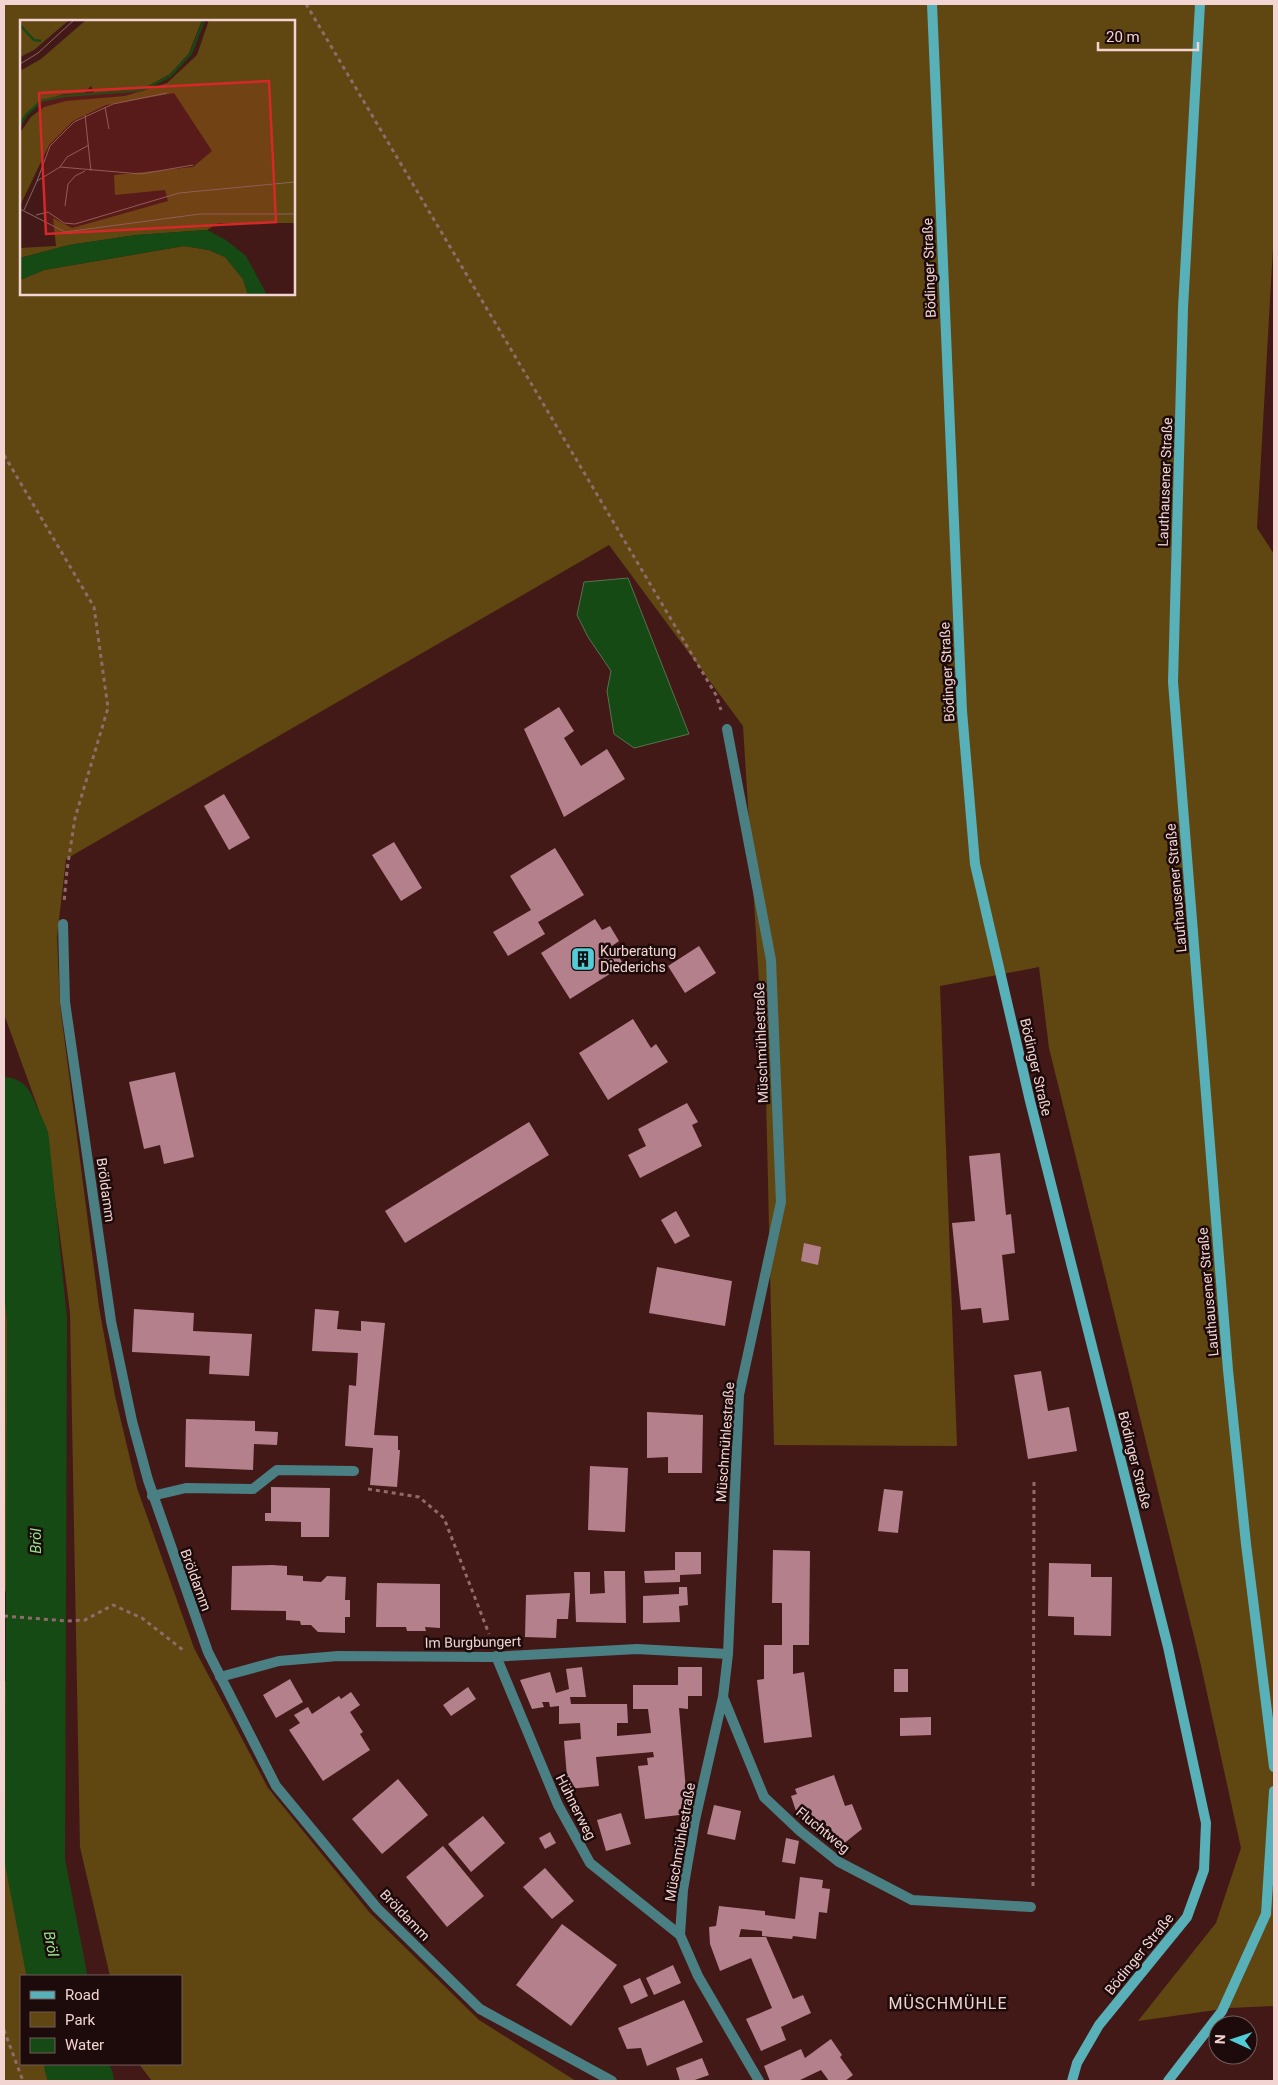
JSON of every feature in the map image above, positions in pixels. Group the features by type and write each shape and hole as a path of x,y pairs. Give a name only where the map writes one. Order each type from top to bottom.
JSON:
{"street":[{"name":"Bödinger Straße","path":"932,4 962,711 975,864 1030,1101 1168,1647 1206,1824 1204,1870 1187,1917 1099,2025 1077,2063 1072,2081"},
{"name":"Lauthausener Straße","path":"1200,4 1183,308 1173,682 1228,1370 1246,1544 1274,1767"},
{"name":"Müschmühlestraße","path":"727,729 771,960 781,1202 739,1395 728,1654 723,1697 695,1820 683,1890 680,1935 698,1976 759,2081"},
{"name":"Bröldamm","path":"63,924 65,1002 111,1321 132,1422 152,1496 208,1652 276,1786 377,1908 480,2009 612,2081"},
{"path":"152,1496 186,1488 253,1489 277,1470 354,1472"},
{"name":"Im Burgbungert","path":"220,1677 279,1661 338,1656 493,1657 637,1649 728,1654"},
{"name":"Hühnerweg","path":"493,1657 558,1805 590,1863 680,1935"},
{"name":"Fluchtweg","path":"723,1697 764,1797 800,1831 839,1862 912,1900 1031,1907"},
{"path":"1168,2081 1222,2011 1266,1914 1274,1791"}],"path":[{"path":"306,4 716,695 727,729"},
{"path":"4,455 94,607 108,708 75,818 67,870 63,924"},
{"path":"1031,1907 1033,1882 1034,1479"},
{"path":"368,1489 419,1497 444,1518 489,1633 493,1657"},
{"path":"4,1616 67,1621 85,1620 113,1606 142,1618 183,1650 208,1652"},
{"path":"4,2030 23,2081"}],"green space":[{"path":"4,4 1274,4 1274,230 1257,528 1274,554 1274,2006 1230,2008 1138,2021 1216,1923 1241,1848 1200,1661 1049,1048 1039,967 940,986 957,1446 774,1445 766,1094 743,726 609,545 66,859 57,937 60,1005 99,1307 115,1396 137,1488 194,1648 268,1788 370,1913 479,2020 576,2081 152,2081 140,2065 182,2065 182,1975 110,1975 80,1847 70,1312 46,1130 4,1014"},
{"path":"4,1131 8,1139 18,1326 20,1585 4,1592"},
{"path":"23,1680 21,1855 48,1975 20,1975 20,2065 67,2065 69,2074 74,2081 4,2081 4,1681"}],"water":[{"path":"628,578 689,734 634,748 614,734 607,691 611,671 588,637 577,615 584,582"}],"building":[{"path":"559,707 574,731 564,738 581,766 607,749 625,779 564,817 524,729"},
{"path":"224,794 250,838 229,850 204,806"},
{"path":"394,842 422,888 401,901 372,855"},
{"path":"555,848 584,895 538,922 545,934 508,956 493,932 531,910 510,876"},
{"name":"Kurberatung Diederichs","path":"595,919 602,930 610,926 619,941 612,946 624,965 570,999 541,953"},
{"path":"699,946 716,973 685,993 668,966"},
{"path":"633,1019 651,1048 656,1044 668,1062 608,1100 579,1053"},
{"path":"175,1072 194,1157 164,1164 160,1145 144,1149 129,1082"},
{"path":"687,1103 698,1122 692,1125 702,1146 640,1178 628,1155 646,1146 638,1129"},
{"path":"529,1122 549,1155 405,1243 385,1211"},
{"path":"1000,1153 1006,1215 1011,1214 1015,1253 1002,1255 1009,1320 983,1323 981,1308 961,1310 952,1223 975,1221 969,1156"},
{"path":"676,1211 690,1236 675,1244 661,1220"},
{"path":"804,1243 821,1247 818,1265 801,1261"},
{"path":"657,1267 732,1281 725,1326 649,1313"},
{"path":"134,1309 194,1313 193,1331 252,1334 249,1376 209,1374 210,1356 132,1352"},
{"path":"315,1309 339,1311 337,1329 361,1331 361,1321 385,1323 374,1435 398,1436 398,1450 400,1450 397,1487 370,1485 373,1448 345,1446 349,1385 356,1386 358,1353 312,1351"},
{"path":"1041,1371 1048,1411 1069,1407 1077,1451 1028,1459 1014,1375"},
{"path":"647,1412 703,1415 702,1473 668,1473 668,1457 647,1458"},
{"path":"186,1419 255,1421 255,1431 278,1432 277,1445 254,1444 253,1470 185,1467"},
{"path":"590,1466 628,1468 625,1532 588,1530"},
{"path":"271,1487 330,1488 329,1537 301,1537 301,1522 265,1521 265,1513 271,1513"},
{"path":"884,1489 903,1491 898,1533 878,1531"},
{"path":"773,1550 810,1551 809,1645 793,1645 793,1674 804,1672 812,1737 764,1743 757,1680 764,1679 764,1645 782,1645 782,1603 772,1603"},
{"path":"675,1552 701,1552 701,1574 680,1575 680,1582 645,1583 644,1571 675,1570"},
{"path":"1049,1563 1091,1564 1091,1577 1112,1577 1111,1636 1074,1635 1074,1617 1048,1616"},
{"path":"232,1566 287,1566 287,1575 303,1576 303,1581 321,1582 327,1576 346,1577 345,1600 350,1600 350,1617 345,1617 345,1633 318,1632 311,1625 301,1625 300,1621 286,1620 286,1611 231,1610"},
{"path":"604,1571 625,1571 626,1623 576,1622 574,1572 590,1572 590,1594 605,1593"},
{"path":"377,1583 440,1584 440,1628 425,1627 426,1631 407,1631 406,1627 376,1627"},
{"path":"679,1587 687,1587 688,1605 679,1606 680,1622 643,1623 643,1596 679,1594"},
{"path":"570,1593 568,1619 557,1619 556,1638 525,1637 526,1595"},
{"path":"582,1667 586,1697 570,1697 571,1704 627,1704 628,1723 617,1723 617,1736 651,1733 648,1709 633,1709 633,1685 678,1685 678,1667 702,1667 702,1696 688,1696 688,1709 679,1708 688,1814 645,1819 638,1766 648,1765 647,1758 654,1757 653,1752 596,1757 599,1786 568,1789 564,1741 581,1739 580,1723 559,1724 559,1706 550,1707 549,1702 542,1702 544,1707 532,1709 520,1680 550,1672 556,1693 569,1689 566,1669"},
{"path":"894,1669 908,1669 908,1692 894,1692"},
{"path":"290,1679 303,1702 276,1718 263,1695"},
{"path":"468,1687 476,1699 451,1716 443,1705"},
{"path":"351,1692 360,1705 350,1712 363,1732 360,1734 370,1750 323,1781 289,1730 300,1723 294,1715 308,1707 312,1714 339,1696 341,1699"},
{"path":"931,1717 931,1735 900,1736 900,1718"},
{"path":"834,1775 845,1806 852,1804 862,1829 837,1849 824,1820 808,1826 804,1815 798,1817 791,1796 797,1794 795,1789"},
{"path":"398,1779 428,1815 382,1854 352,1819"},
{"path":"714,1805 741,1811 735,1840 707,1834"},
{"path":"621,1813 631,1844 606,1851 597,1820"},
{"path":"483,1816 505,1843 471,1872 448,1844"},
{"path":"550,1832 556,1843 545,1849 539,1838"},
{"path":"786,1838 799,1841 795,1864 782,1862"},
{"path":"443,1846 484,1896 447,1927 406,1877"},
{"path":"545,1868 574,1901 552,1919 523,1887"},
{"path":"800,1877 823,1880 822,1888 830,1889 827,1913 819,1912 816,1939 793,1936 792,1939 762,1936 762,1931 741,1929 739,1937 766,1937 793,1999 803,1995 811,2013 781,2027 786,2040 761,2051 746,2019 772,2008 751,1958 720,1971 710,1944 709,1927 716,1926 719,1906 765,1911 765,1915 795,1919"},
{"path":"562,1924 617,1965 571,2026 516,1985"},
{"path":"673,1965 681,1983 654,1995 646,1978"},
{"path":"640,1978 648,1996 631,2004 623,1986"},
{"path":"684,2000 703,2042 647,2066 641,2048 627,2049 618,2028"},
{"path":"831,2039 842,2055 840,2057 853,2075 845,2081 829,2081 821,2070 798,2081 770,2081 764,2066 801,2049 805,2058"},
{"path":"702,2058 709,2075 692,2081 680,2081 676,2068"}],"waterway":[{"name":"Bröl","path":"4,1107 19,1140 37,1320 35,1862 57,1975"},
{"name":"Bröl","path":"74,2065 76,2071 84,2081"}],"place":[{"name":"Kurberatung Diederichs","path":"583,959"}],"district":[{"name":"MÜSCHMÜHLE","path":"948,2003"}]}
